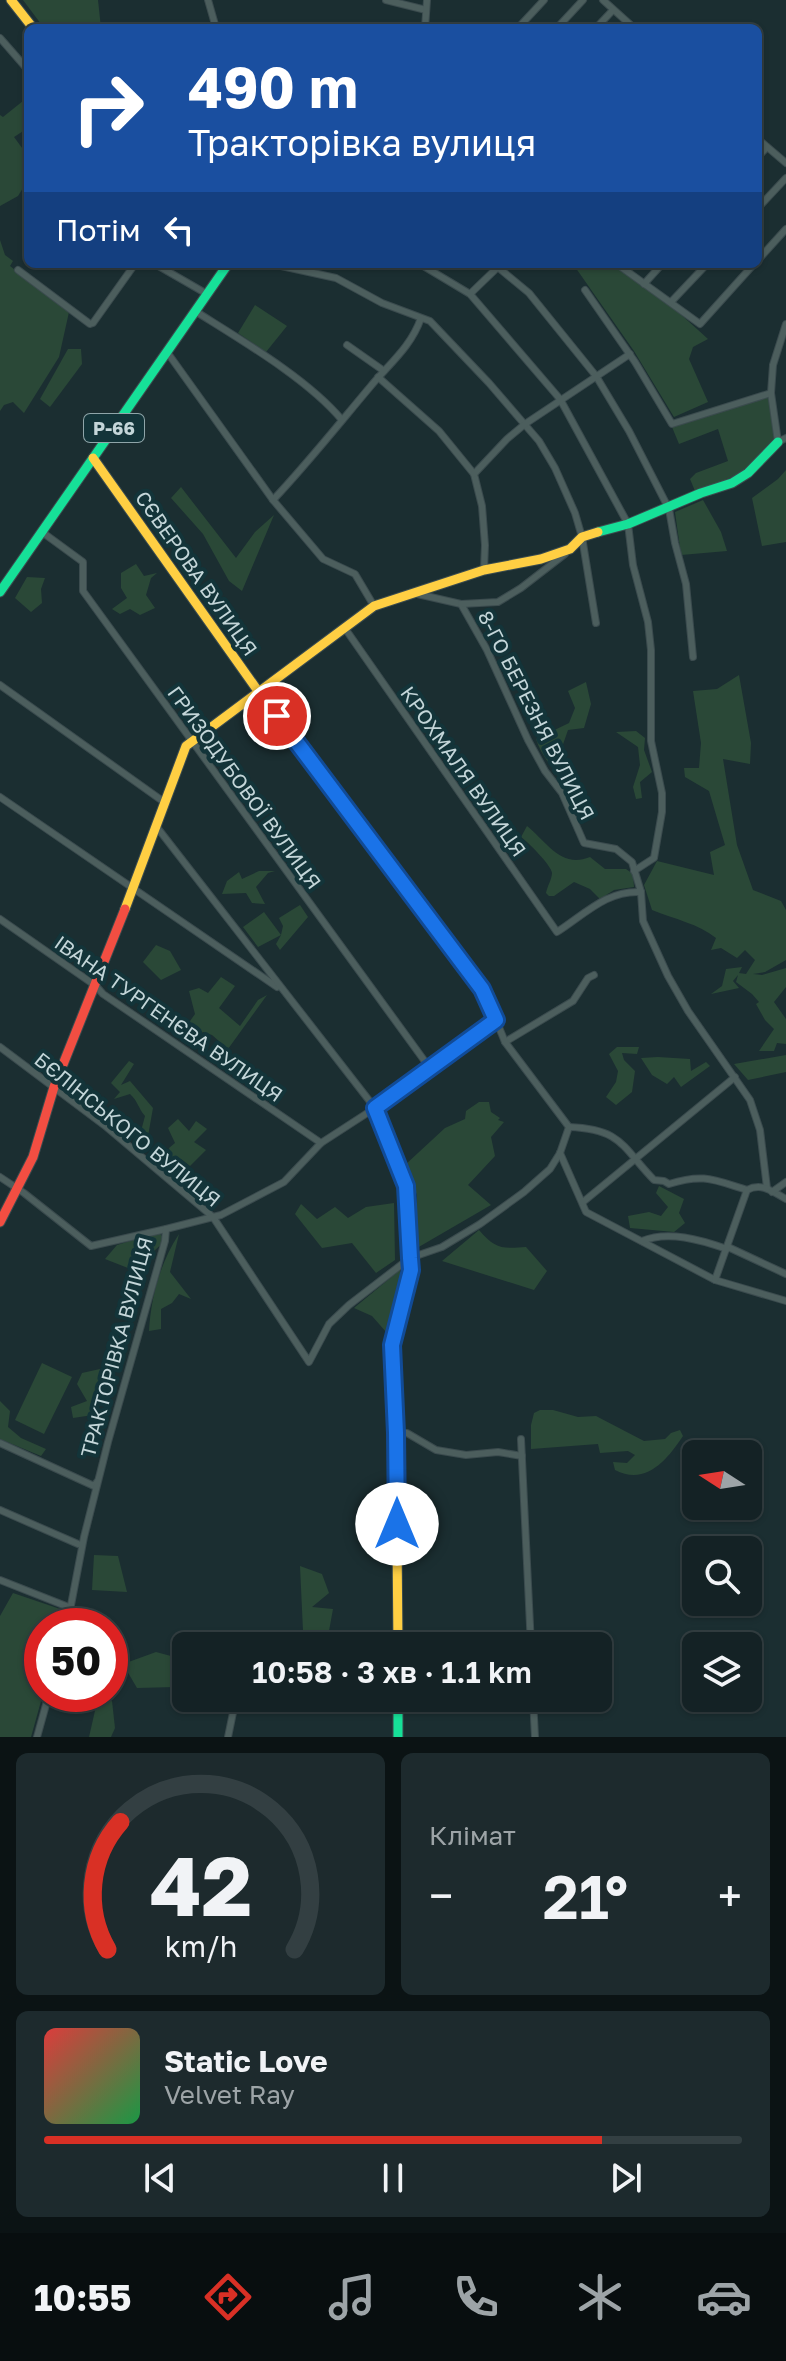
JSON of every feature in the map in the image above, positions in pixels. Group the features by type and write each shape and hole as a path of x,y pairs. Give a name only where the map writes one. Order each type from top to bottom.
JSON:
{"main road":[{"path":"11,0 30,24"},
{"name":"Р-66","path":"0,592 225,268"},
{"path":"0,1222 33,1157 54,1087 96,986 186,746 374,606 484,570 541,559 570,549 582,537 669,509 701,493 732,483 748,473 782,440"},
{"name":"СЄВЕРОВА ВУЛИЦЯ","path":"93,458 258,691 482,989 496,1020"},
{"name":"ТРАКТОРІВКА ВУЛИЦЯ","path":"375,1108 496,1020"},
{"path":"375,1108 406,1186 411,1270 392,1345 398,1632"},
{"path":"398,1712 398,1737"}],"street":[{"path":"208,0 215,24"},
{"path":"386,0 426,10"},
{"path":"425,24 427,0"},
{"path":"522,24 544,0"},
{"path":"561,24 583,0"},
{"path":"603,0 629,24"},
{"path":"600,24 613,10"},
{"path":"0,38 24,65"},
{"path":"762,143 786,163"},
{"path":"762,153 767,147"},
{"path":"762,204 786,178"},
{"path":"762,255 786,229"},
{"path":"18,270 90,324 132,268"},
{"path":"162,268 207,294"},
{"path":"290,268 336,278 382,303 430,321 525,424 555,468 575,513 596,623"},
{"path":"427,268 470,294 560,399 628,524 633,565 648,622 651,741 662,793 654,858 634,871 641,892 643,921 688,1011 750,1100 760,1130 769,1190"},
{"path":"470,294 495,268"},
{"path":"501,268 529,293 596,376 629,431 669,509 686,584 693,657"},
{"path":"624,268 700,324 751,268"},
{"path":"644,284 658,268"},
{"path":"671,302 703,268"},
{"path":"585,290 630,354 672,424 771,393"},
{"path":"195,311 243,341 328,403 342,420"},
{"path":"273,500 409,344 421,318"},
{"path":"782,440 771,393 773,365 786,324"},
{"path":"347,345 439,431 474,474 482,506 484,570"},
{"path":"167,352 273,500 323,559 355,574 374,606"},
{"path":"474,474 525,424 630,354"},
{"name":"ГРИЗОДУБОВОЇ ВУЛИЦЯ","path":"41,532 83,562 83,591 429,1067"},
{"path":"461,604 498,602 570,549"},
{"name":"8-ГО БЕРЕЗНЯ ВУЛИЦЯ","path":"412,593 461,604 487,650 528,740 545,771 562,793 584,843 616,849 632,862 634,871"},
{"name":"КРОХМАЛЯ ВУЛИЦЯ","path":"344,627 557,932 609,897 625,891 641,892"},
{"path":"0,685 164,802"},
{"path":"0,797 283,991"},
{"path":"156,826 375,1108"},
{"name":"ІВАНА ТУРГЕНЄВА ВУЛИЦЯ","path":"0,919 103,994 321,1143"},
{"path":"505,1042 573,1001 588,978 594,975"},
{"path":"496,1020 505,1042 569,1127 617,1137 654,1180 669,1184 706,1177 747,1190 755,1186 786,1199"},
{"name":"БЄЛІНСЬКОГО ВУЛИЦЯ","path":"0,1047 104,1125 213,1217 309,1362 329,1324 410,1258"},
{"path":"583,1202 735,1077"},
{"name":"ТРАКТОРІВКА ВУЛИЦЯ","path":"71,1608 84,1537 166,1229 221,1215 284,1182 321,1143 375,1108"},
{"path":"410,1258 442,1247 480,1224 550,1169 560,1153 569,1127"},
{"path":"560,1153 586,1212 715,1280 786,1301"},
{"path":"0,1177 91,1246 166,1229"},
{"path":"769,1190 786,1182"},
{"path":"715,1280 747,1190"},
{"path":"642,1241 649,1238 692,1238 727,1248 786,1274"},
{"path":"396,1433 407,1433 436,1450 466,1455 498,1452 522,1456"},
{"path":"521,1439 530,1632"},
{"path":"0,1443 94,1486 99,1479"},
{"path":"0,1510 78,1544"},
{"path":"0,1580 71,1608"},
{"path":"37,1737 44,1712"},
{"path":"228,1737 233,1712"},
{"path":"534,1712 535,1737"}],"green space":[{"path":"23,0 98,0 101,24 41,24"},
{"path":"24,100 24,131 14,137 24,151 24,186 18,196 0,206 0,115 3,117"},
{"path":"0,240 5,255 13,261 10,266 69,312 59,357 24,413 13,402 4,405 0,411"},
{"path":"576,268 629,268 708,339 693,347 689,359 708,402 674,417 634,351"},
{"path":"255,305 287,326 266,352 238,333"},
{"path":"68,349 81,349 82,364 50,407 40,399"},
{"path":"769,397 775,440 740,473 695,491 690,479 696,473 728,461 718,429 679,444 672,427"},
{"path":"786,470 786,542 762,546 752,498"},
{"path":"181,487 236,558 255,532 274,515 242,591 229,581 203,534 171,498"},
{"path":"703,500 721,532 727,551 681,555 675,512"},
{"path":"136,564 144,576 157,573 151,578 146,595 155,608 140,615 130,609 120,614 112,609 127,598 121,588 121,573"},
{"path":"27,577 45,578 41,589 42,603 31,612 15,598"},
{"path":"739,675 751,743 750,764 723,759 737,845 753,890 781,901 786,910 786,960 765,972 753,974 762,975 786,968 786,987 774,1002 786,1019 786,1044 777,1043 774,1051 759,1051 774,1029 756,1004 759,1002 736,982 738,975 733,981 739,988 711,994 722,986 726,969 742,967 739,973 746,974 755,960 745,950 737,958 721,948 711,950 716,938 709,933 652,910 644,885 657,861 714,875 710,852 725,845 709,791 685,777 684,768 699,768 701,743 693,691 717,689"},
{"path":"586,682 591,704 584,728 568,730 560,753 565,787 536,739 569,723 575,708 568,691"},
{"path":"636,731 645,738 644,750 652,772 640,782 642,798 636,799 633,787 640,765 638,747 616,732"},
{"path":"527,826 563,857 580,860 590,857 605,869 626,869 633,874 634,887 614,890 600,899 590,889 574,882 554,896 549,896 546,893 552,873 544,860 521,837"},
{"path":"259,871 275,871 268,873 256,887 265,904 252,903 246,893 222,894 227,881 239,872 242,879"},
{"path":"300,905 308,917 280,950 276,944 283,926 279,918"},
{"path":"264,912 281,935 258,947 243,927"},
{"path":"156,945 170,951 181,970 161,980 143,962"},
{"path":"221,977 235,986 219,1008 240,1026 258,1000 267,995 228,1049 212,1035 203,1032 194,1040 183,1031 195,1014 189,991 199,988 208,993"},
{"path":"617,1047 639,1047 637,1054 622,1053 624,1060 635,1071 632,1092 616,1105 606,1097 616,1082 618,1071 609,1054"},
{"path":"786,1055 786,1072 748,1080 734,1064"},
{"path":"641,1058 690,1059 691,1071 706,1062 710,1066 681,1087 674,1077 667,1084 652,1075"},
{"path":"129,1061 134,1064 121,1085 130,1081 153,1108 148,1136 141,1131 145,1116 133,1097 130,1094 114,1099 120,1092 111,1083"},
{"path":"479,1102 489,1102 491,1112 504,1122 491,1137 495,1156 468,1185 491,1205 417,1248 417,1195 405,1165 445,1128 465,1119 466,1111"},
{"path":"178,1119 189,1131 196,1121 207,1129 194,1142 206,1150 190,1166 181,1159 173,1163 169,1148 175,1143 168,1128"},
{"path":"659,1186 684,1199 679,1213 685,1223 674,1232 630,1228 628,1216 649,1212 661,1216 668,1207 656,1193"},
{"path":"394,1203 395,1260 376,1273 352,1243 322,1248 295,1214 301,1204 317,1219 335,1207 348,1218 366,1207"},
{"path":"479,1230 500,1246 526,1247 547,1271 534,1290 442,1261"},
{"path":"159,1232 165,1241 133,1270 105,1259 117,1245"},
{"path":"179,1234 170,1272 191,1299 179,1294 172,1303 161,1309 161,1329 149,1331 158,1281"},
{"path":"400,1270 401,1289 387,1333 372,1316 354,1308"},
{"path":"42,1363 72,1377 44,1434 15,1420"},
{"path":"100,1369 107,1377 93,1415 73,1418 71,1407 87,1401 77,1384 82,1373"},
{"path":"0,1401 10,1411 8,1427 21,1438 46,1449 41,1456 0,1439"},
{"path":"540,1410 578,1417 596,1416 644,1441 665,1439 680,1430 683,1436 655,1468 646,1473 626,1474 615,1470 613,1462 627,1463 635,1455 628,1451 600,1453 598,1444 531,1449 531,1425 534,1413"},
{"path":"94,1555 118,1556 127,1592 92,1590"},
{"path":"300,1566 322,1574 329,1593 312,1607 333,1609 329,1631 303,1631"},
{"path":"13,1593 57,1608 24,1608 24,1712 38,1712 31,1737 0,1737 0,1616"},
{"path":"156,1652 172,1656 172,1687 137,1688 128,1673 128,1662"},
{"path":"95,1712 113,1712 115,1728 111,1737 89,1737"}],"traffic: fast":[{"path":"0,592 225,268"},
{"path":"598,532 628,524 732,483 748,473 778,442"},
{"path":"392,1352 411,1270 406,1186 375,1108 496,1020 482,989 468,970"},
{"path":"398,1712 398,1737"}],"traffic: slow":[{"path":"11,0 30,24"},
{"path":"93,458 258,691 468,970"},
{"path":"125,909 186,746 374,606 484,570 541,559 570,549 582,537 598,532"},
{"path":"392,1352 398,1632"}],"traffic: jam":[{"path":"0,1222 33,1157 54,1087 125,909"}],"route":[{"path":"277,716 482,989 496,1020 375,1108 406,1186 411,1270 392,1345 397,1524"}]}
